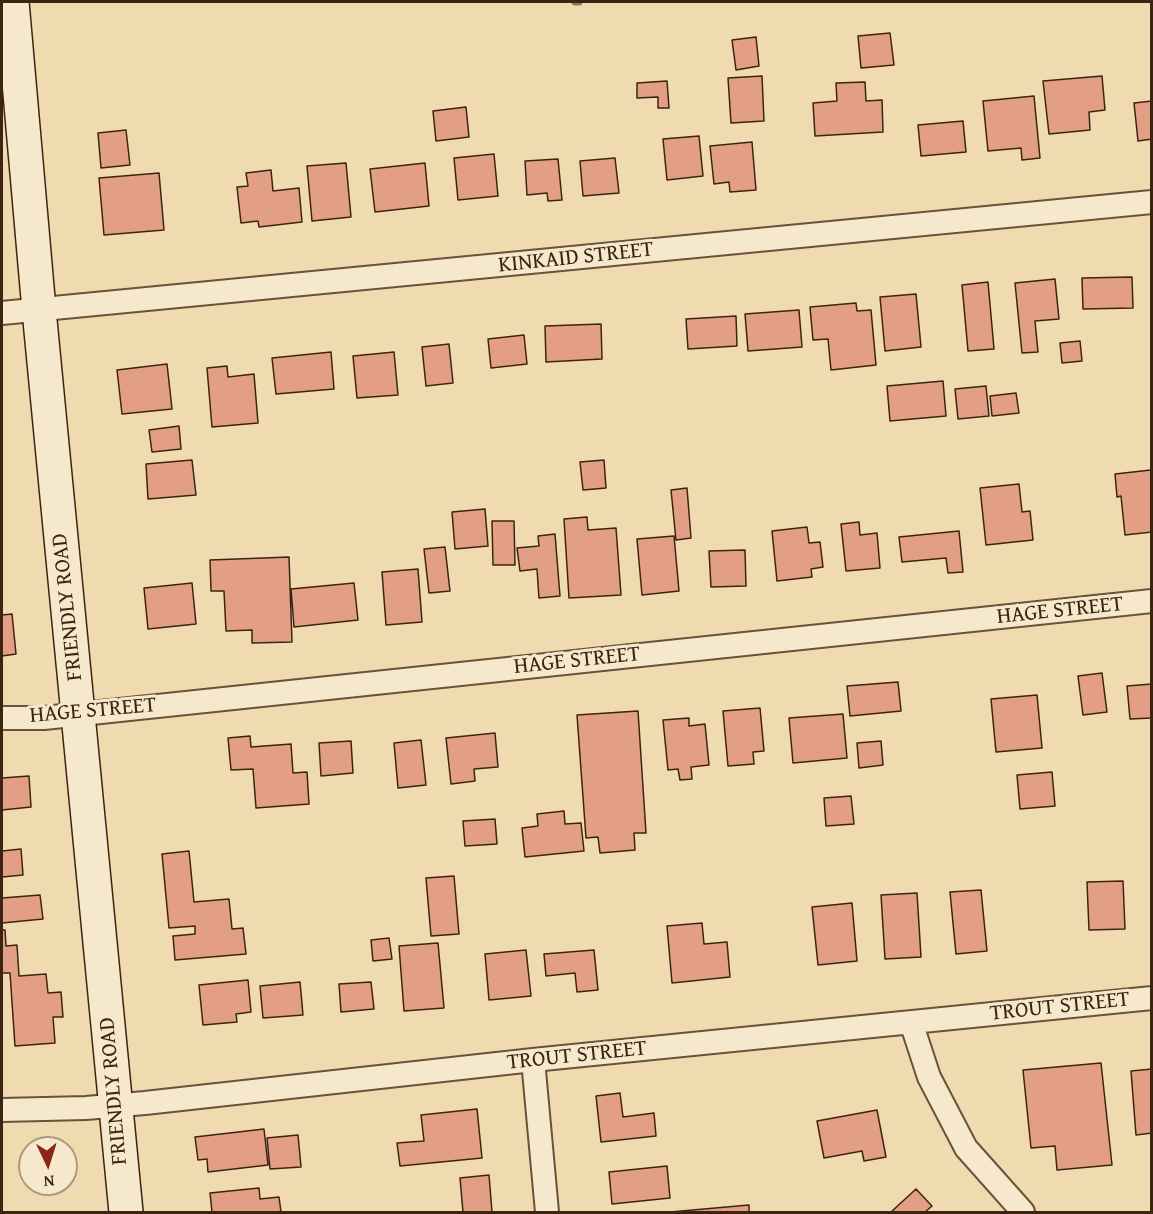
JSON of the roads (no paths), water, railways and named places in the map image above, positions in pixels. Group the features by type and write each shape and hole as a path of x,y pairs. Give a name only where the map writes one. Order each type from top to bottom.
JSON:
{"street":[{"name":"FRIENDLY ROAD","path":"13,10 39,310 126,1212"},
{"name":"KINKAID STREET","path":"2,313 1152,202"},
{"name":"HAGE STREET","path":"2,718 79,714 1152,601"},
{"name":"TROUT STREET","path":"2,1110 116,1106 533,1060 1152,998"},
{"path":"911,1022 929,1077 966,1148 1023,1212"},
{"path":"533,1060 547,1212"}]}
